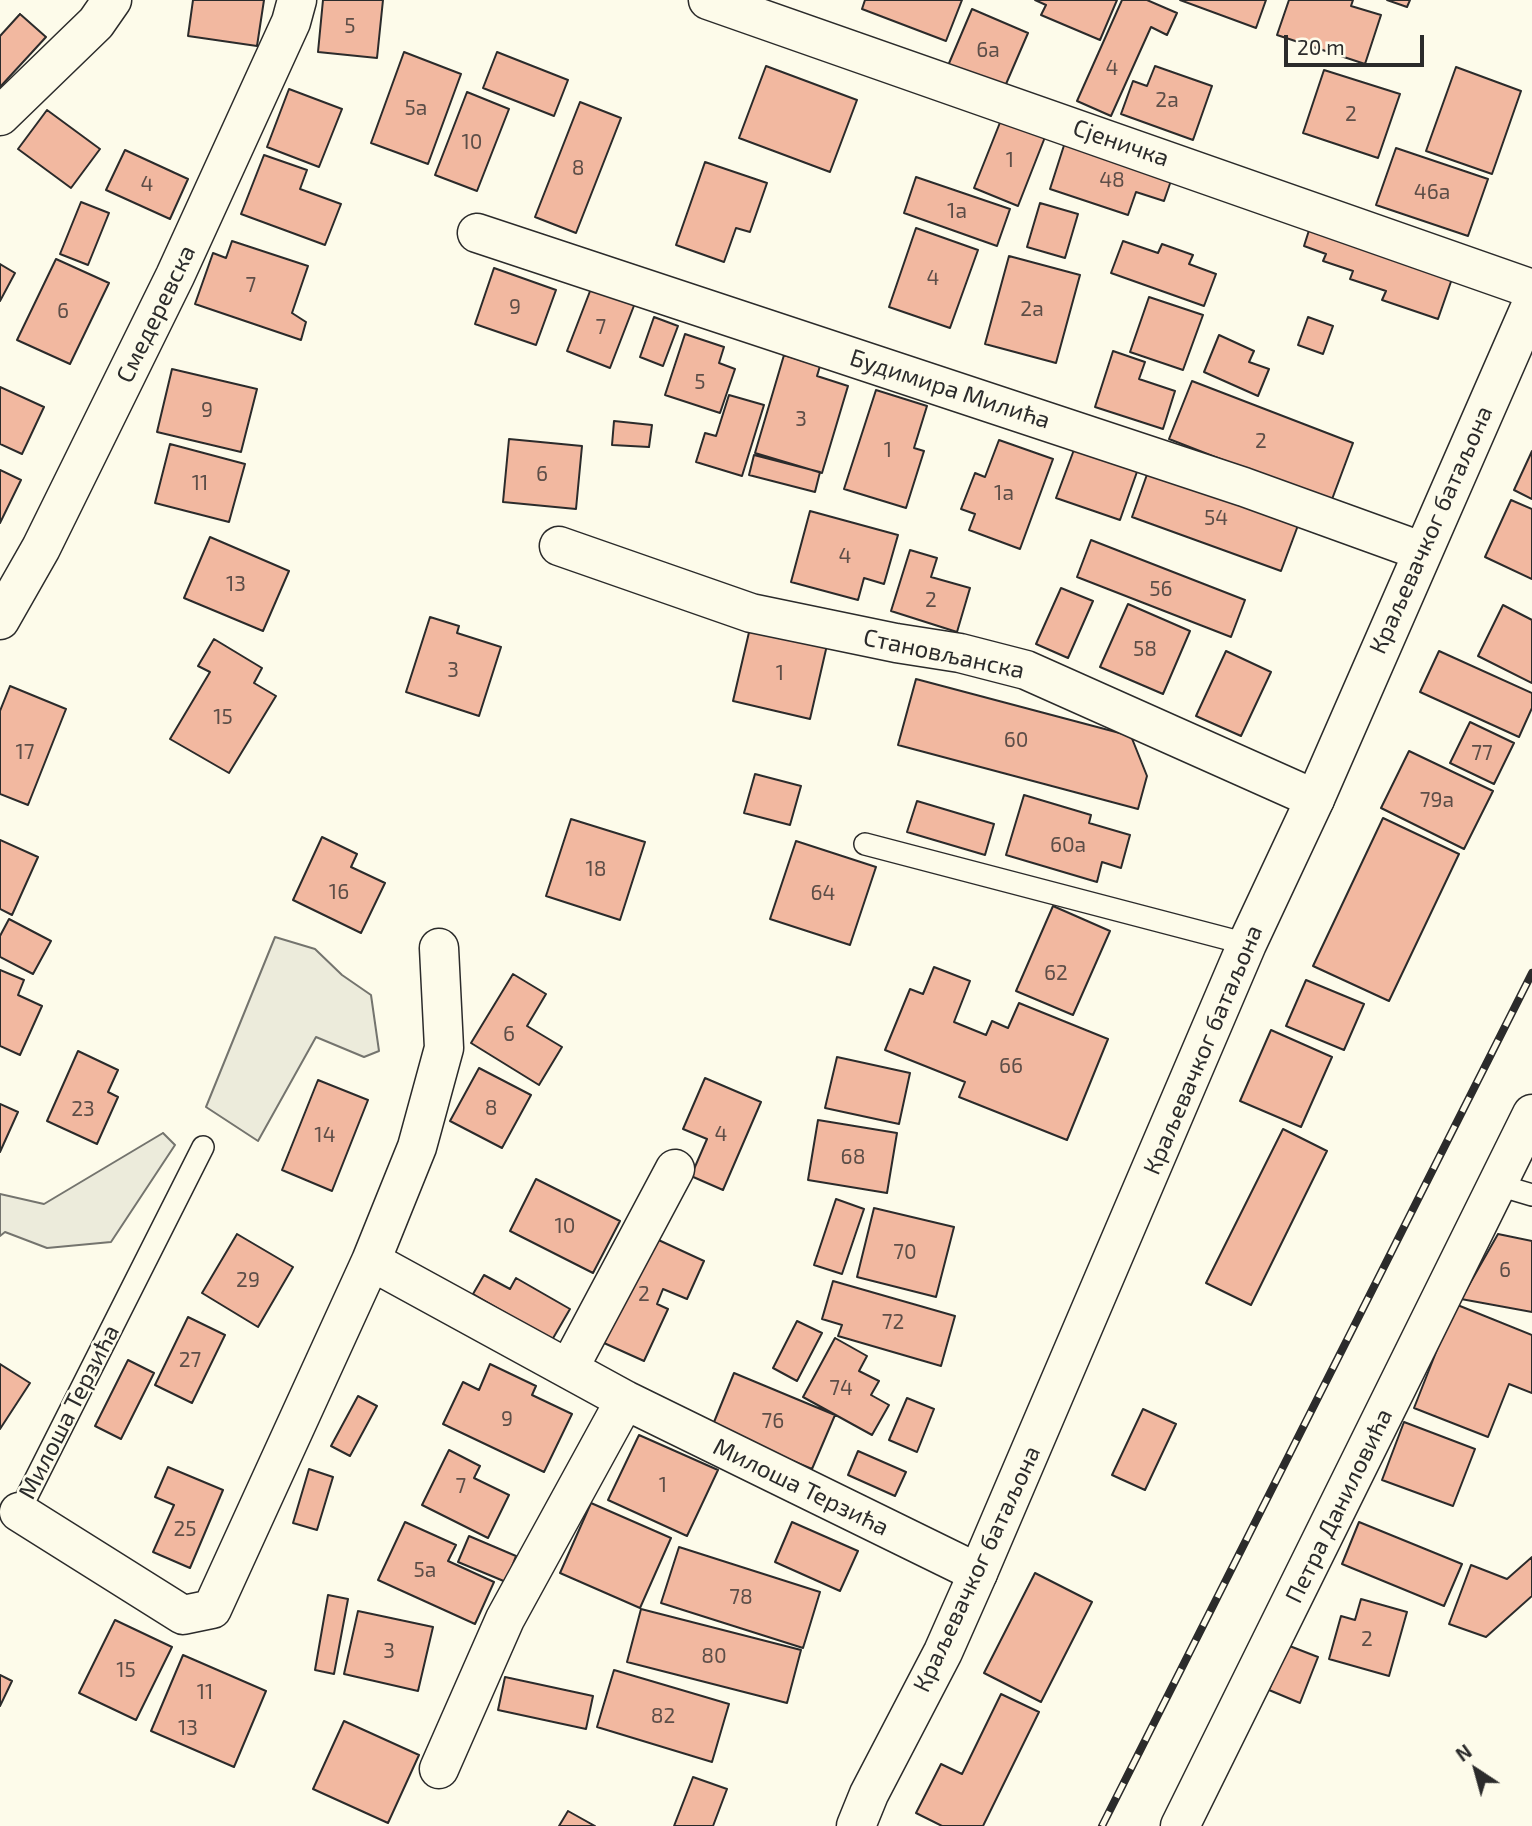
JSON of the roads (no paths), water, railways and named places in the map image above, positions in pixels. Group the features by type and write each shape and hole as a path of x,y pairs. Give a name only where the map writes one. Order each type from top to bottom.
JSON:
{"street":[{"path":"0,116 96,23 112,0"},
{"name":"Смедеревска","path":"0,620 41,548 175,276 291,22 298,0"},
{"name":"Сјеничка","path":"708,0 1532,289"},
{"name":"Будимира Милића","path":"477,233 1218,478 1421,551"},
{"name":"Краљевачког батаљона","path":"847,1826 862,1810 943,1652 1247,944 1315,799 1421,551 1532,303"},
{"name":"Становљанска","path":"559,546 751,613 896,643 960,653 1026,670 1315,799"},
{"name":"Милоша Терзића","path":"19,1512 183,1615 212,1609 371,1261 417,1147 444,1048 439,948"},
{"name":"Петра Даниловића","path":"1180,1826 1329,1528 1495,1184 1532,1114"},
{"path":"569,1368 675,1169"},
{"name":"Милоша Терзића","path":"371,1261 625,1400 978,1573"},
{"path":"439,1769 505,1619 625,1400"}],"lane":[{"path":"865,844 1247,944"},
{"name":"Милоша Терзића","path":"19,1512 204,1147"},
{"path":"1495,1184 1532,1195"}],"railway":[{"path":"1102,1826 1532,973"}]}
